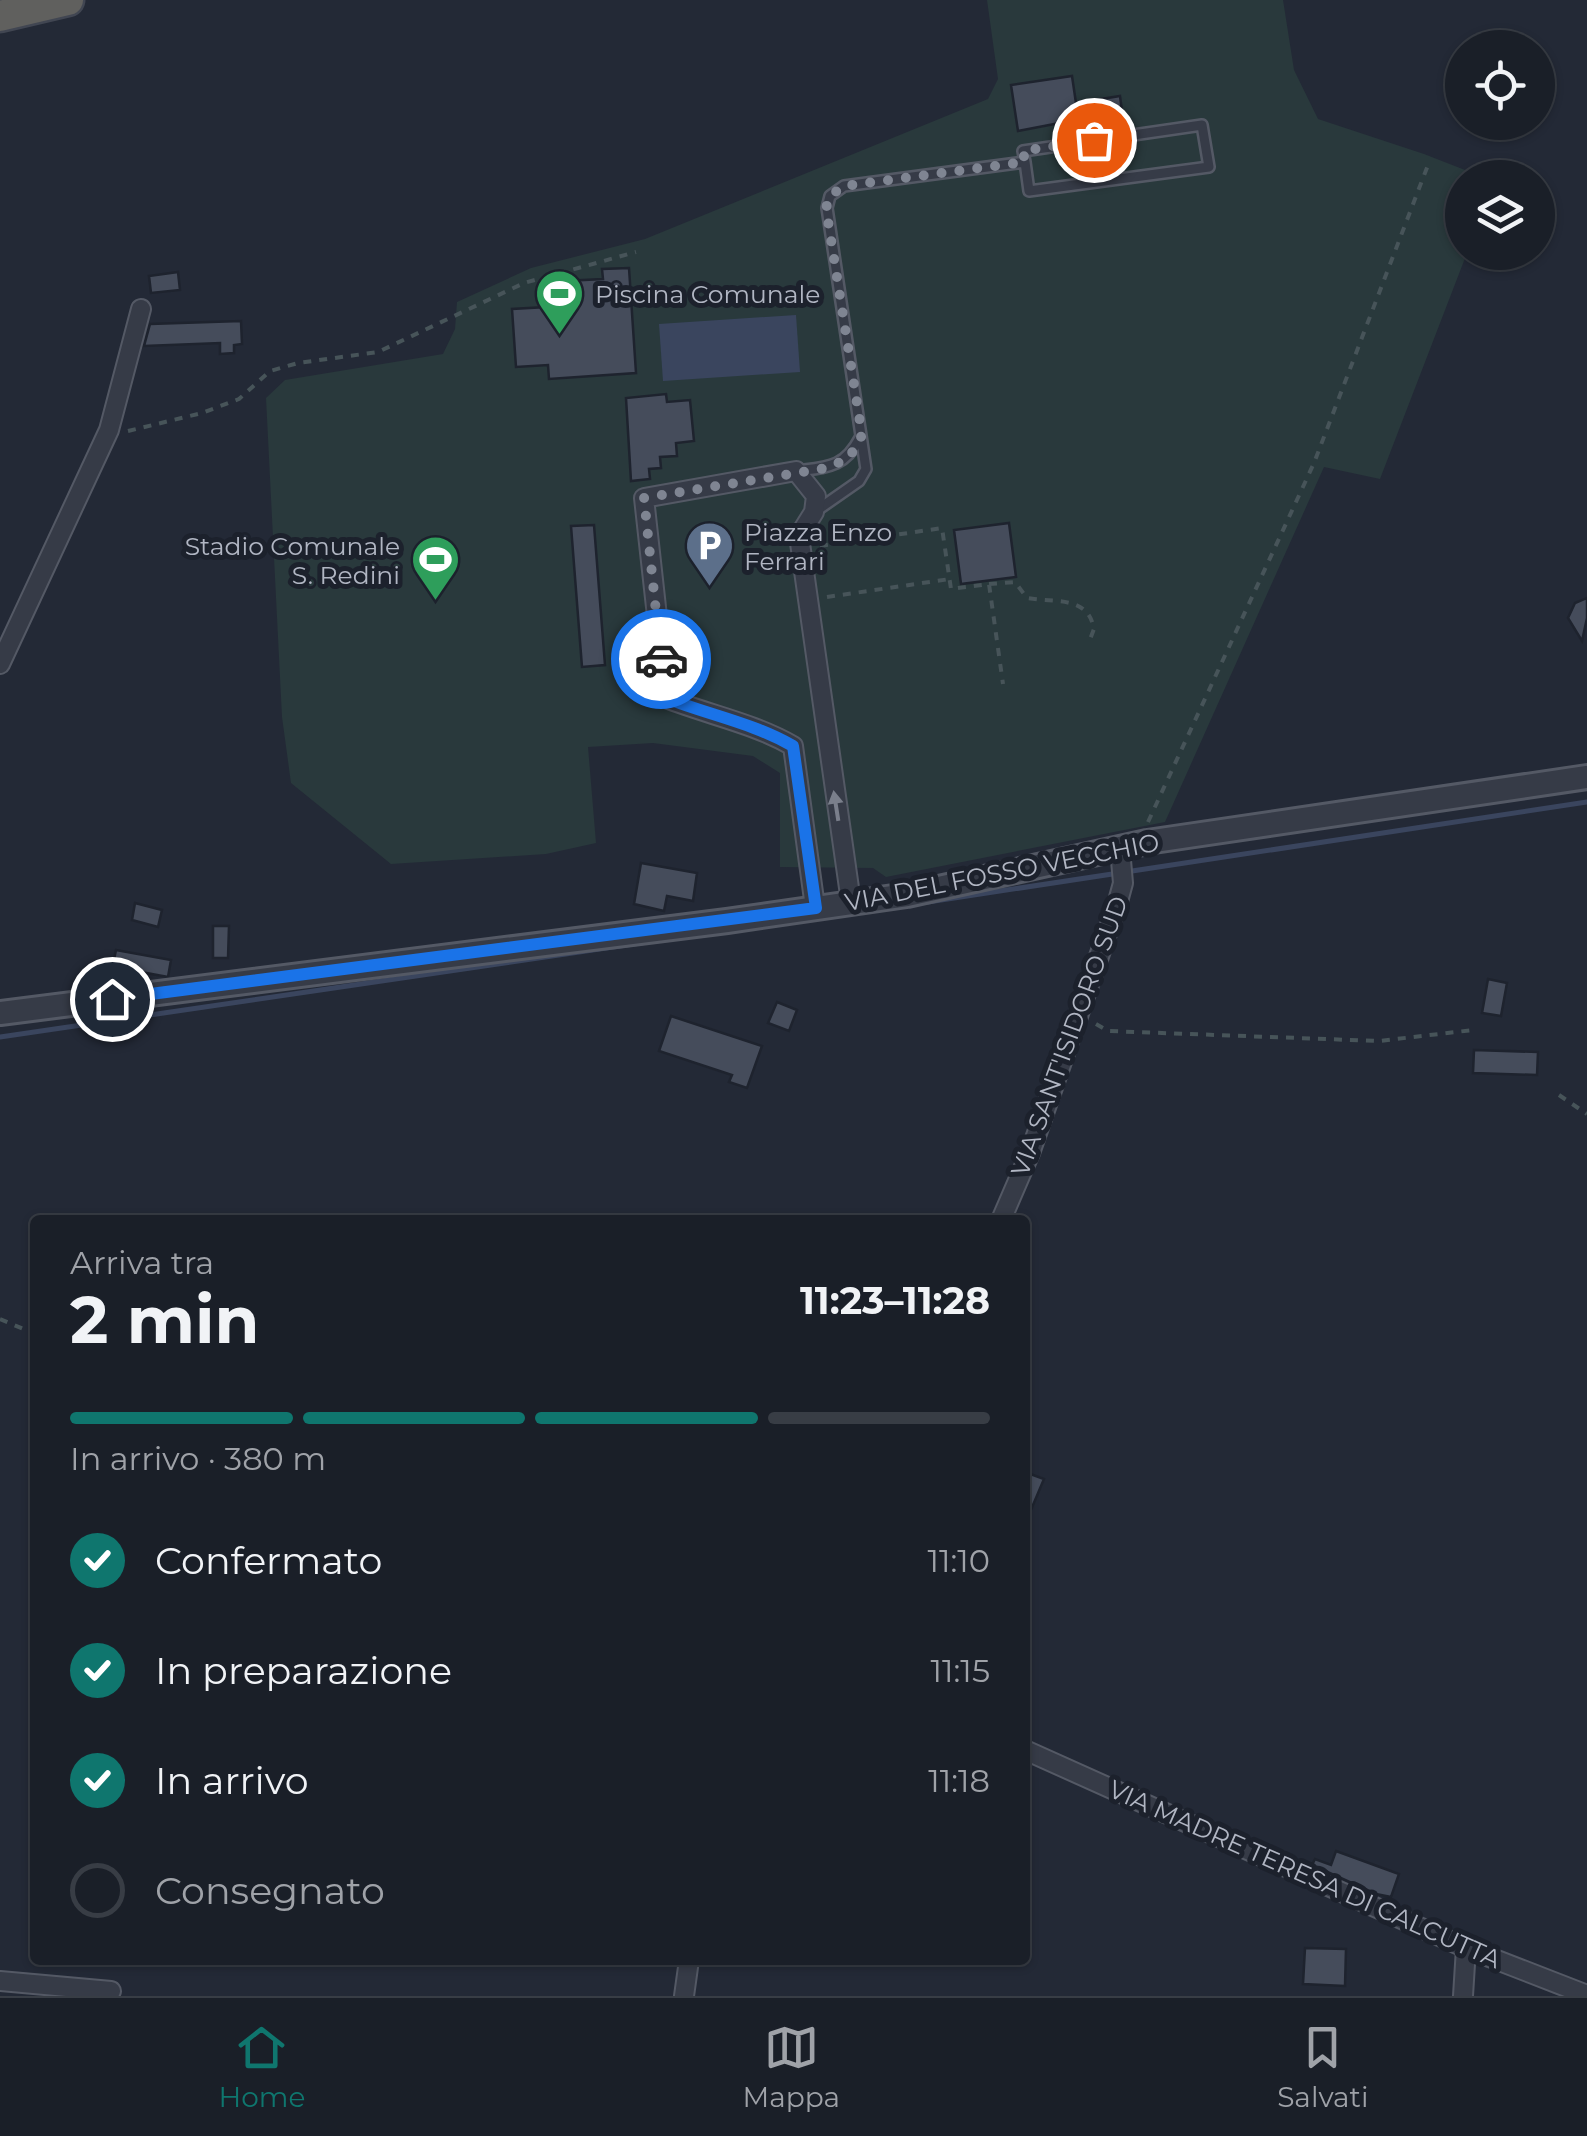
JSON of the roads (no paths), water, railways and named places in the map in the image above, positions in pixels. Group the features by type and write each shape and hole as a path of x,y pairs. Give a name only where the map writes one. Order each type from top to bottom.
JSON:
{"highway":[{"path":"0,16 68,0"}],"street":[{"path":"0,664 110,430 141,309"},
{"path":"826,735 793,746 760,727 712,716 666,698 644,498 796,472 807,480 816,496 814,512 799,536 800,550 850,902"},
{"path":"793,746 816,908"},
{"name":"VIA DEL FOSSO VECCHIO","path":"0,1014 1122,865 1147,842 1587,777"},
{"name":"VIA SANT'ISIDORO SUD","path":"1003,1215 1030,1154 1122,865"},
{"name":"VIA MADRE TERESA DI CALCUTTA","path":"1030,1752 1466,1948 1587,1995"},
{"path":"1463,1996 1466,1948"},
{"path":"684,1996 689,1965"},
{"path":"0,1981 111,1990"}],"lane":[{"path":"1202,125 1209,167 1030,191 1025,162 1023,151 1202,125"},
{"path":"814,512 859,481 866,469 826,208 830,196 844,186 1025,162"},
{"path":"796,472 827,468 849,458 862,435"}],"water":[{"path":"796,315 800,372 663,381 659,324"}],"waterway":[{"path":"928,902 1587,802"},
{"path":"0,1037 654,941"}],"place":[{"name":"Piscina Comunale","path":"560,336"},
{"name":"Piazza Enzo Ferrari","path":"709,588"},
{"name":"Stadio Comunale S. Redini","path":"435,602"}]}
